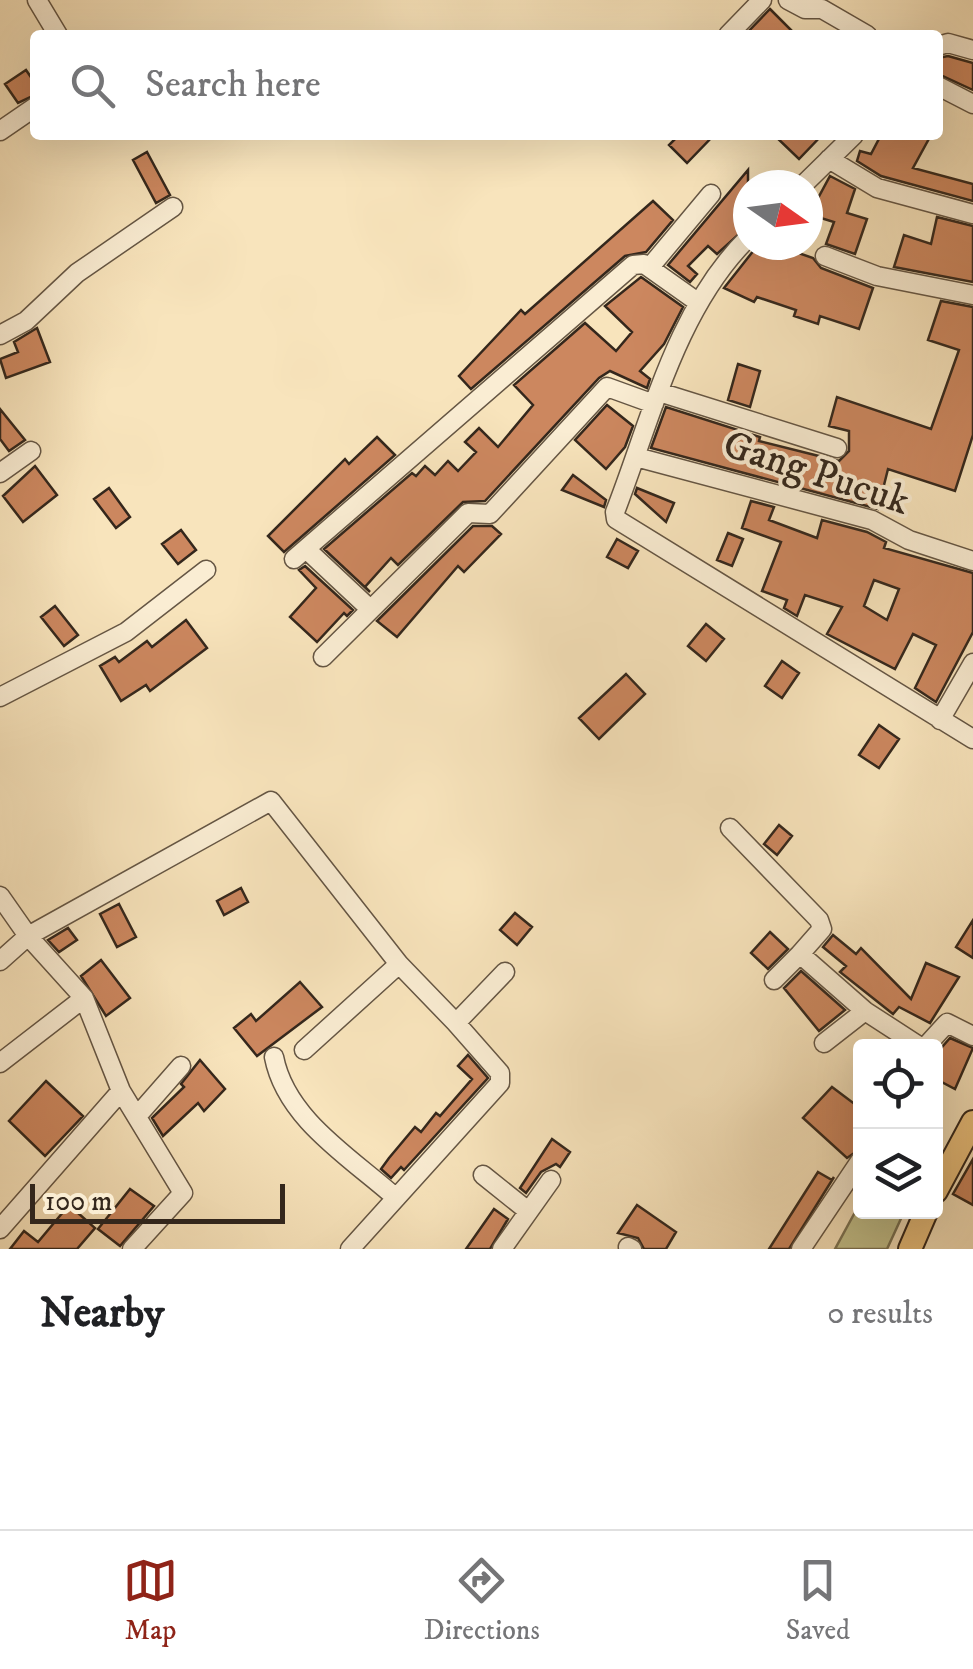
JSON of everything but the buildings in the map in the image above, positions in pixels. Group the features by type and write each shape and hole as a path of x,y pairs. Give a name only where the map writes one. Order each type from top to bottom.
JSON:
{"main road":[{"path":"943,1171 973,1122"},
{"path":"910,1249 923,1219"}],"street":[{"path":"37,0 55,30"},
{"path":"733,30 762,0"},
{"path":"788,0 804,9 824,4 860,30"},
{"path":"943,44 973,50"},
{"path":"943,89 973,104"},
{"path":"0,131 30,110"},
{"path":"818,170 849,140"},
{"path":"829,159 877,188 973,214"},
{"path":"650,267 711,194"},
{"path":"0,335 26,320 77,273 173,207"},
{"path":"733,253 700,303 657,398 615,512 616,519 973,739"},
{"path":"825,256 877,276 973,295"},
{"path":"370,609 300,554 633,265 650,267 700,303"},
{"path":"323,657 468,513 490,514 606,386 837,448"},
{"path":"0,473 31,451"},
{"name":"Gang Pucuk","path":"636,457 872,520 909,540 973,561"},
{"path":"0,697 126,632 206,570"},
{"path":"940,720 973,663"},
{"path":"0,961 28,936 271,802 399,964 500,1073 500,1083 350,1249"},
{"path":"730,828 819,920 822,930 774,980"},
{"path":"0,896 28,936 84,998 121,1091 183,1193 132,1249"},
{"path":"800,954 864,1011 910,1039"},
{"path":"304,1050 399,964"},
{"path":"456,1023 505,972"},
{"path":"0,1062 84,998"},
{"path":"824,1043 864,1011"},
{"path":"930,1039 947,1023 973,1036"},
{"path":"274,1057 279,1084 296,1109 395,1197"},
{"path":"138,1115 181,1066"},
{"path":"0,1229 121,1091"},
{"path":"801,1249 853,1171"},
{"path":"483,1175 528,1211"},
{"path":"502,1249 552,1180"}],"shaded area":[{"path":"853,1216 853,1219 901,1219 887,1249 835,1249"}]}
